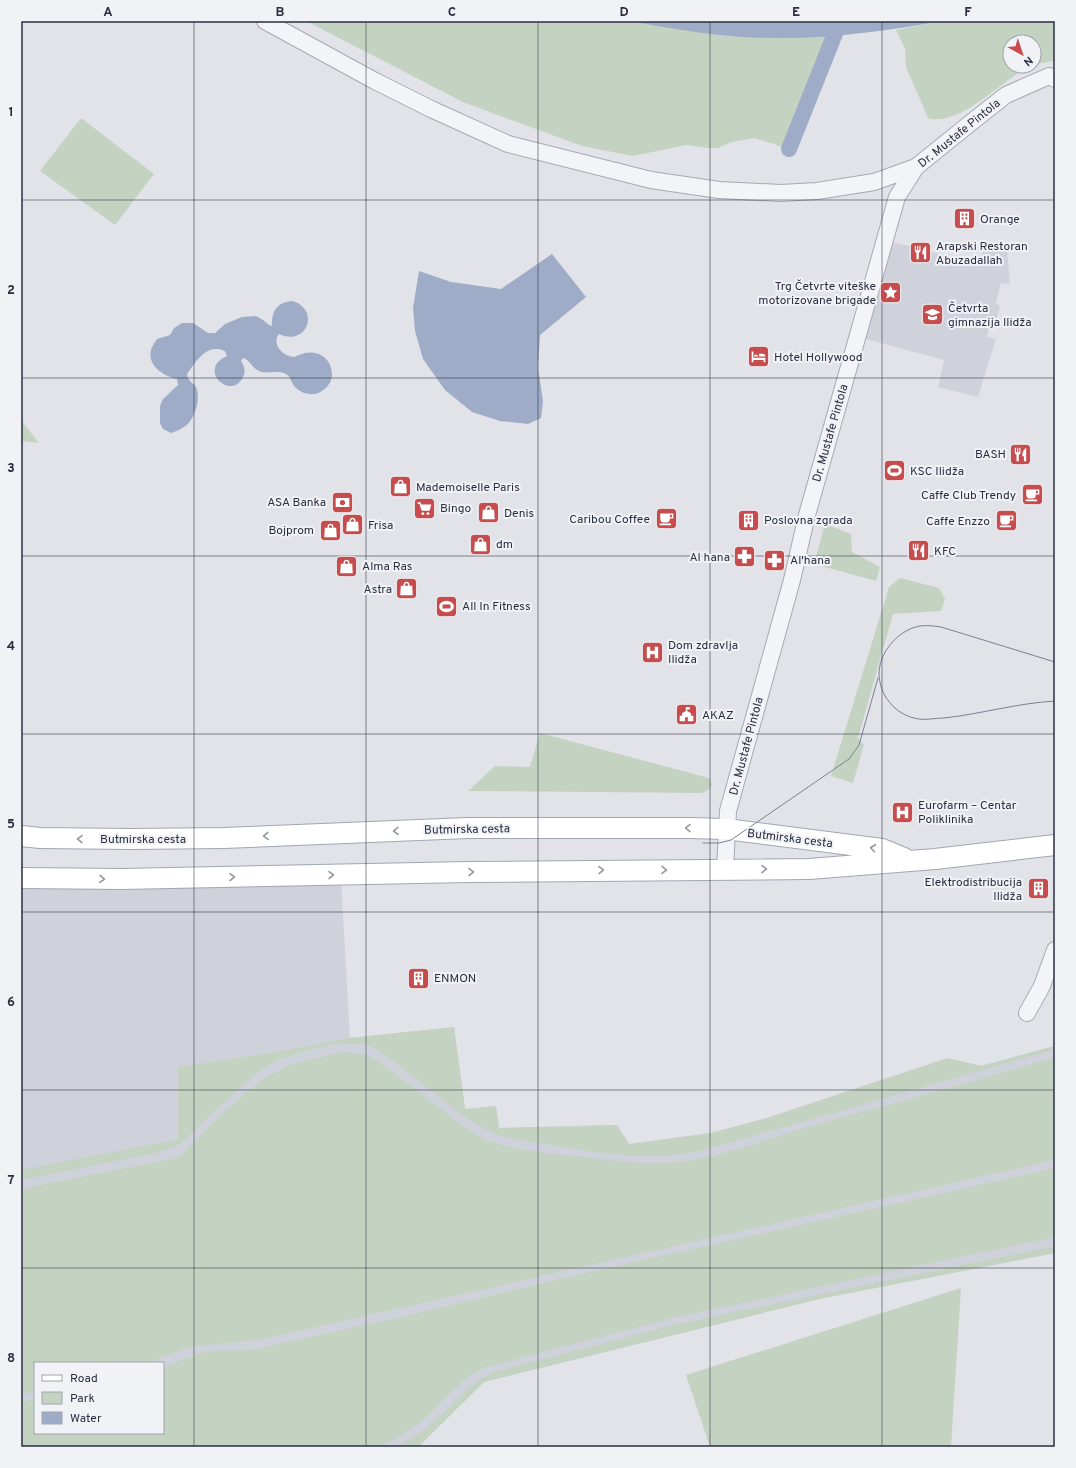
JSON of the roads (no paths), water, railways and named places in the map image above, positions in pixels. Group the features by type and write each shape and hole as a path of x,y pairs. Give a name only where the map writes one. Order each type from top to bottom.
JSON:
{"main road":[{"name":"Butmirska cesta","path":"21,836 40,838 131,839 224,838 468,828 691,828 726,829 882,850 910,860"},
{"name":"Butmirska cesta","path":"21,878 122,879 469,872 809,868 1055,846"}],"street":[{"path":"265,21 389,88 508,144 652,180 719,190 788,192 817,191 874,182 916,167"},
{"name":"Dr. Mustafe Pintola","path":"725,869 728,811 792,580 807,515 898,197 916,167 1006,95 1053,76"},
{"path":"1027,1014 1042,986 1055,950"}],"water":[{"path":"628,21 942,21 857,34 793,38 754,38 718,35"},
{"path":"552,254 586,297 540,335 538,368 543,401 541,418 528,424 500,421 472,412 445,390 423,359 415,331 413,308 419,271 451,282 501,289"},
{"path":"292,301 301,305 306,311 308,318 307,325 303,331 297,335 289,337 279,334 276,342 277,346 286,355 294,357 310,352 320,354 324,357 330,364 332,374 326,388 315,394 304,393 294,386 288,375 279,372 259,371 243,358 241,361 244,368 242,379 236,385 230,386 224,384 218,380 215,375 215,368 218,362 227,356 225,351 213,349 203,354 187,374 189,380 196,387 198,393 197,405 191,420 181,429 171,433 163,429 160,423 160,406 163,399 178,385 177,379 162,373 152,361 150,356 151,350 157,339 170,335 174,328 182,323 193,323 208,333 215,333 225,324 242,317 256,316 272,326 273,316 276,309 282,303"}],"waterway":[{"path":"789,149 840,21"}],"tram line":[{"path":"1055,662 941,627 920,626 903,633 895,639 884,655 880,664 879,673 884,694 892,705 902,713 918,719 944,718 1027,704 1055,701"},
{"path":"703,843 719,843 731,840 849,759 859,745 878,678"}],"place":[{"name":"Orange","path":"964,219"},
{"name":"Arapski Restoran Abuzadallah","path":"920,253"},
{"name":"Trg Četvrte viteške motorizovane brigade","path":"891,293"},
{"name":"Četvrta gimnazija Ilidža","path":"933,315"},
{"name":"Hotel Hollywood","path":"758,357"},
{"name":"BASH","path":"1021,454"},
{"name":"KSC Ilidža","path":"895,471"},
{"name":"Mademoiselle Paris","path":"401,487"},
{"name":"Caffe Club Trendy","path":"1032,495"},
{"name":"ASA Banka","path":"342,502"},
{"name":"Bingo","path":"425,508"},
{"name":"Denis","path":"488,513"},
{"name":"Caribou Coffee","path":"666,519"},
{"name":"Poslovna zgrada","path":"748,520"},
{"name":"Caffe Enzzo","path":"1006,521"},
{"name":"Frisa","path":"353,525"},
{"name":"Bojprom","path":"330,530"},
{"name":"dm","path":"480,544"},
{"name":"KFC","path":"919,551"},
{"name":"Al hana","path":"745,557"},
{"name":"Al'hana","path":"775,560"},
{"name":"Alma Ras","path":"346,566"},
{"name":"Astra","path":"407,589"},
{"name":"All In Fitness","path":"447,606"},
{"name":"Dom zdravlja Ilidža","path":"653,652"},
{"name":"AKAZ","path":"686,715"},
{"name":"Eurofarm – Centar Poliklinika","path":"903,812"},
{"name":"Elektrodistribucija Ilidža","path":"1038,889"},
{"name":"ENMON","path":"419,978"}]}
